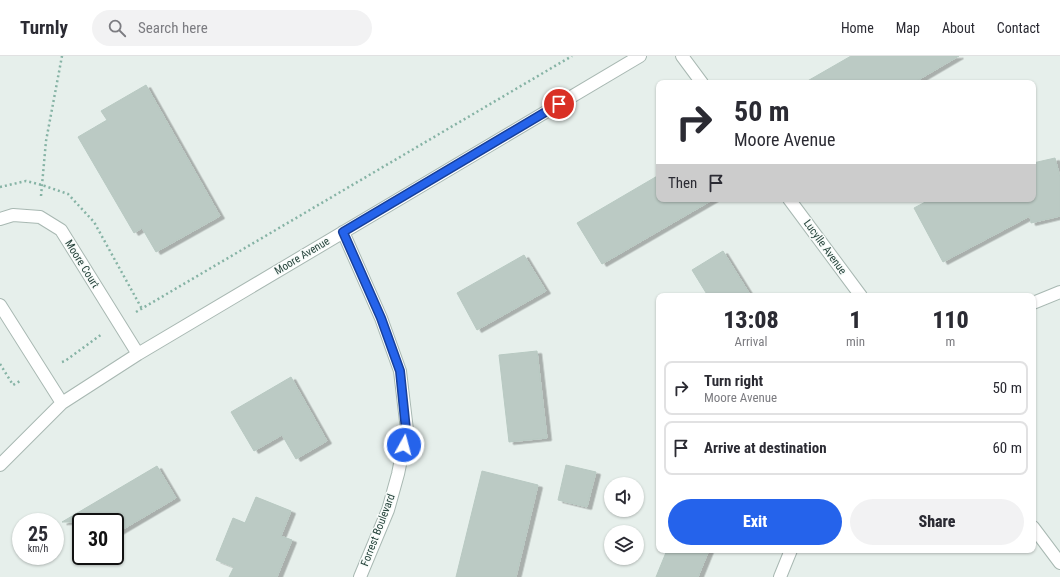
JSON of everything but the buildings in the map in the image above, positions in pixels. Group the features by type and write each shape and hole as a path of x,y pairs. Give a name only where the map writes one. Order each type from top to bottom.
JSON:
{"street":[{"name":"Moore Avenue","path":"0,465 62,402 138,354 640,56"},
{"path":"682,56 700,80"},
{"name":"Lucylle Avenue","path":"791,202 859,293"},
{"name":"Moore Court","path":"0,219 13,215 40,217 61,230 138,354"},
{"name":"Forrest Boulevard","path":"343,232 381,318 400,371 406,430 398,474 388,510 360,577"},
{"path":"1036,302 1060,292"},
{"path":"0,305 62,402"},
{"path":"1036,531 1060,563"},
{"path":"780,577 791,553"}],"path":[{"path":"40,217 46,141 62,56"},
{"path":"0,364 13,385 41,370 65,361 118,323 572,56"}],"route":[{"path":"404,445 406,430 400,371 381,318 343,232 559,104"}]}
